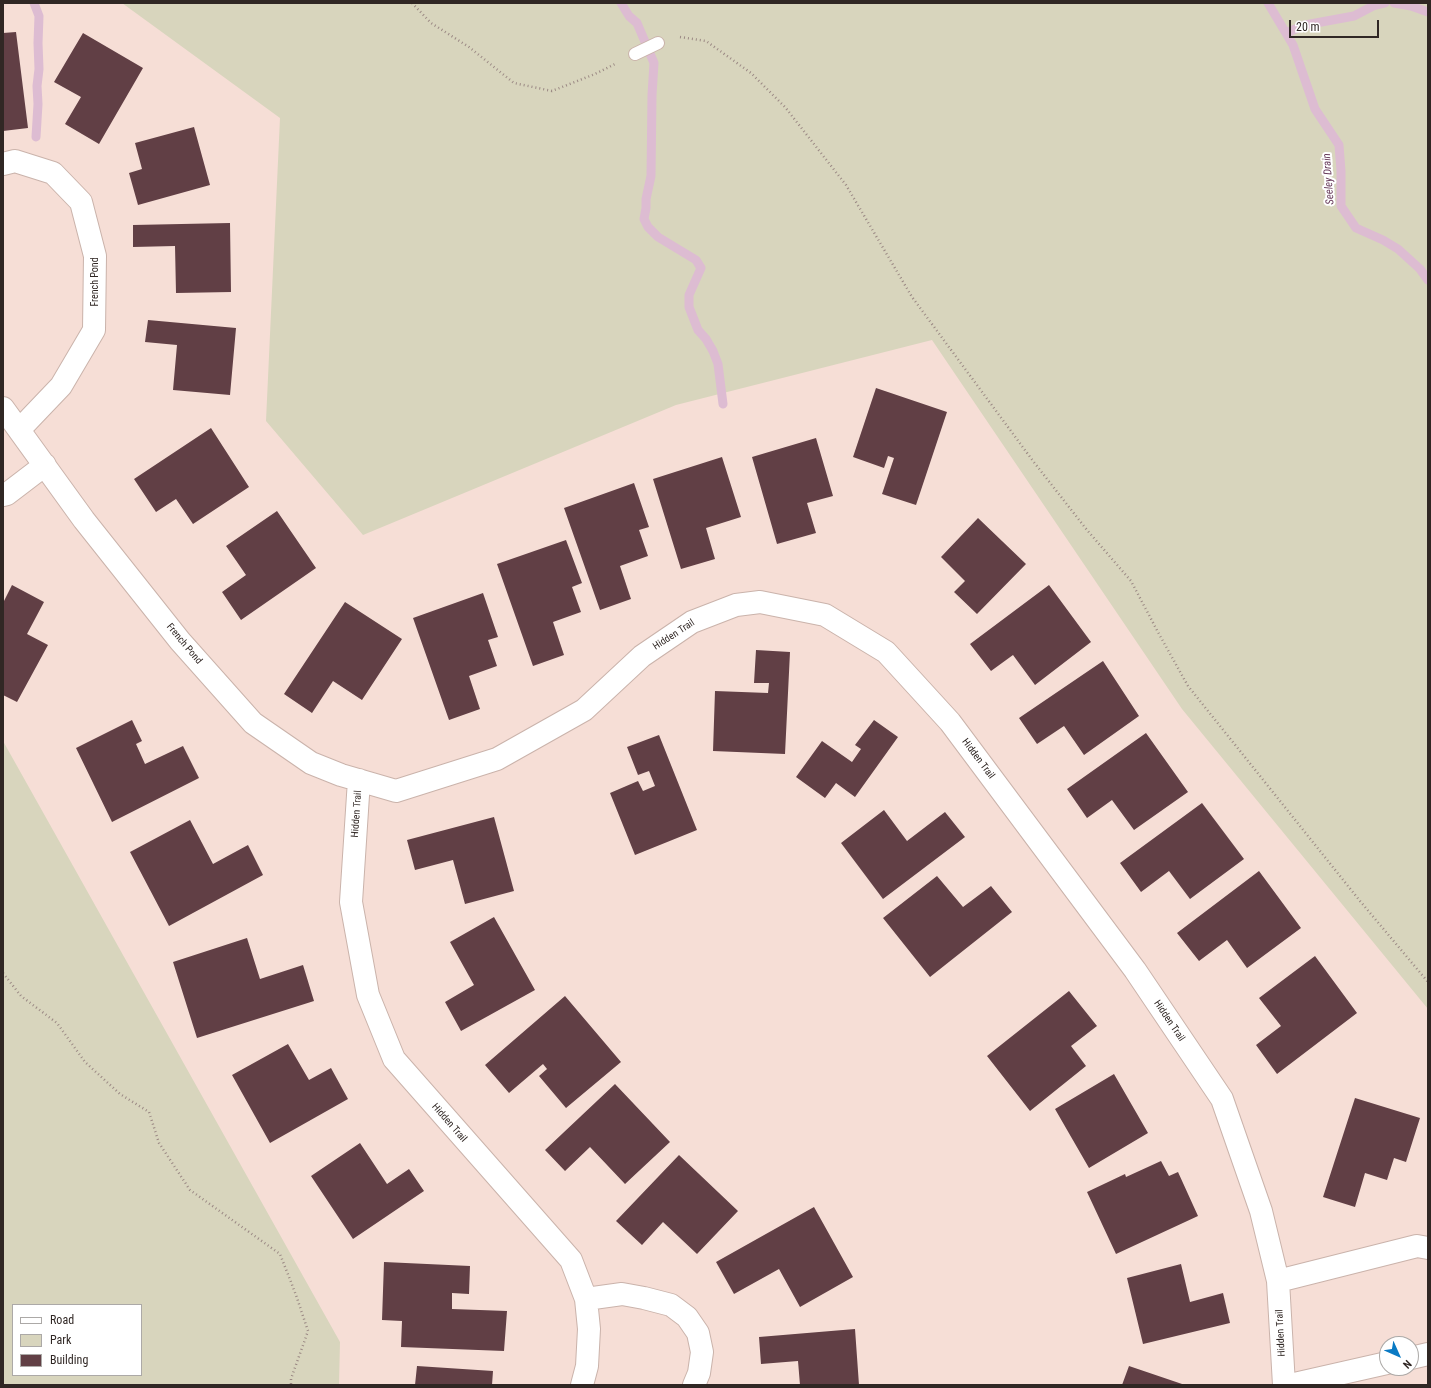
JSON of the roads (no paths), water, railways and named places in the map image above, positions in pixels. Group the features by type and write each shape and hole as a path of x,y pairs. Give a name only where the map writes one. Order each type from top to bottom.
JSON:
{"street":[{"name":"French Pond","path":"3,164 16,161 53,173 81,202 95,256 94,330 61,386 19,430"},
{"name":"French Pond","path":"3,408 84,520 180,641 253,722 311,763 341,775 359,780"},
{"path":"3,495 7,494 45,465"},
{"name":"Hidden Trail","path":"582,1385 587,1366 589,1329 586,1299 571,1260 394,1059 368,995 351,902 359,780 396,791 497,759 584,710 642,656 692,622 736,606 760,602 825,615 886,652 950,722 1135,970 1222,1099 1261,1211 1278,1281 1284,1385"},
{"path":"1278,1281 1417,1246 1428,1248"},
{"path":"586,1299 622,1294 671,1305 687,1317 698,1333 702,1352 699,1373 694,1385"},
{"path":"1290,1385 1379,1365"}],"lane":[{"path":"635,54 658,43"}],"waterway":[{"path":"34,3 39,16 39,69 37,86 38,104 36,137"},
{"path":"621,3 629,16 637,23 654,63 651,176 646,199 644,219 648,227 658,237 696,260 701,268 689,295 689,307 698,330 706,339 718,364 723,404"},
{"name":"Seeley Drain","path":"1268,3 1293,45 1315,109 1339,145 1341,206 1356,228 1383,240 1398,249 1420,269 1428,280"},
{"path":"1286,33 1305,25 1354,16 1373,6 1385,3"},
{"path":"1394,3 1411,6 1428,12"}]}
